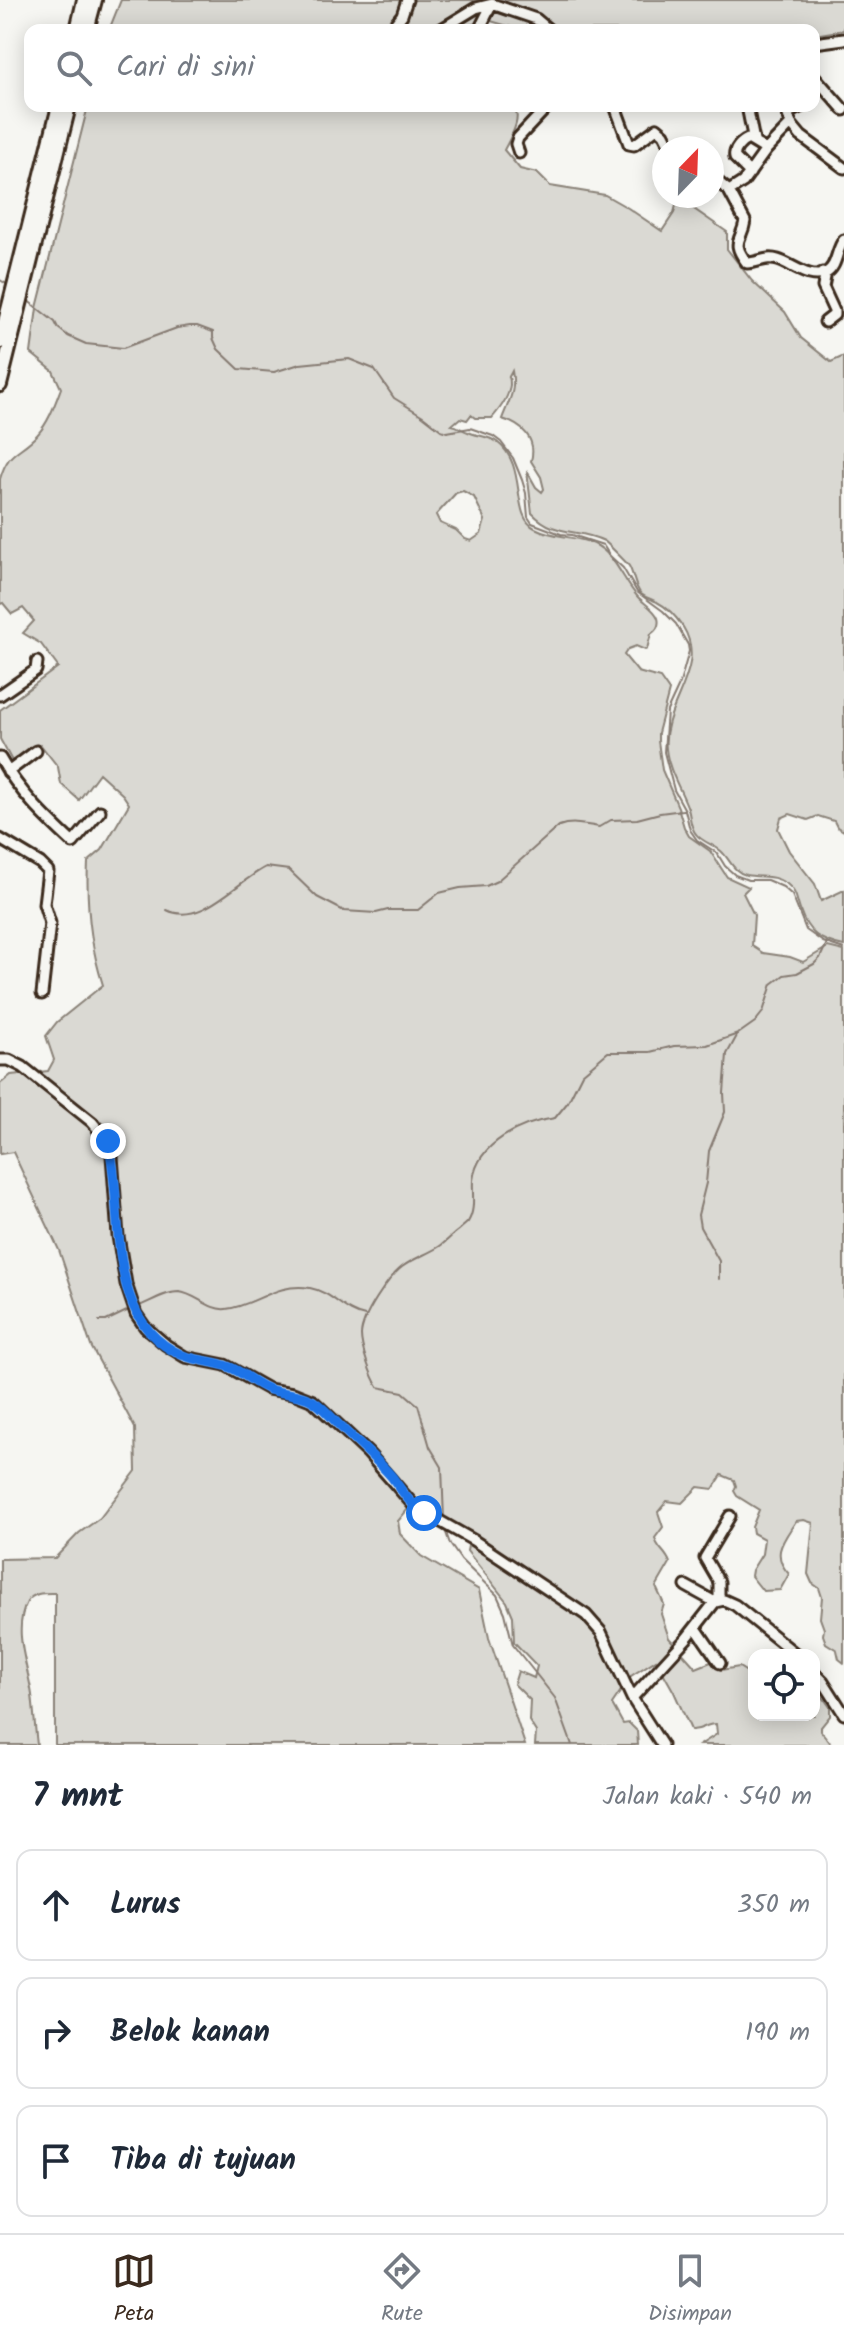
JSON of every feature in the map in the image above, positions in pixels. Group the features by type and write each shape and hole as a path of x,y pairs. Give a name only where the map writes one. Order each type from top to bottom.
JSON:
{"highway":[{"path":"78,24 84,0"},
{"path":"89,24 95,0"},
{"path":"0,342 58,112"},
{"path":"0,385 68,112"}],"street":[{"path":"395,24 407,0"},
{"path":"482,24 492,4"},
{"path":"450,24 476,8 492,4 526,15 538,24"},
{"path":"820,42 844,39"},
{"path":"820,84 844,110"},
{"path":"820,95 826,91"},
{"path":"519,153 518,138 542,112"},
{"path":"617,112 629,144 634,145 657,128 665,136"},
{"path":"748,112 754,141"},
{"path":"729,191 739,186 750,173 788,114 801,136 844,168"},
{"path":"750,173 734,155 743,142 748,139 754,141 766,150"},
{"path":"724,187 745,221 737,241 747,263 763,258 772,259 811,274 822,273 833,265 844,240"},
{"path":"822,273 825,277 823,287 834,311 834,315 825,322"},
{"path":"0,695 36,670 37,662"},
{"path":"8,772 36,751"},
{"path":"0,758 15,785 73,843 100,811"},
{"path":"0,839 48,871 44,904 50,923 42,994"},
{"path":"0,1060 9,1060 23,1067 92,1122 108,1141 126,1284 134,1309 156,1337 185,1357 225,1365 268,1389 293,1393 313,1401 392,1478 406,1499 565,1600 596,1624 632,1698 662,1745"},
{"path":"632,1698 717,1601 719,1582 705,1558 730,1516"},
{"path":"686,1586 717,1601 735,1605 790,1649"},
{"path":"696,1628 720,1663"},
{"path":"820,1678 844,1714"}],"shaded area":[{"path":"121,0 844,0 844,30 820,34 820,24 501,24 491,21 474,24 111,24"},
{"path":"86,112 516,112 516,122 504,150 520,169 537,173 550,186 605,195 662,231 675,208 692,208 727,232 727,249 752,281 785,312 801,338 831,362 844,356 844,831 834,821 818,816 808,820 790,814 781,818 778,829 789,851 815,884 821,901 844,890 844,946 828,942 811,931 787,884 742,873 721,851 694,831 666,749 670,717 688,672 690,642 672,613 641,594 629,566 606,542 549,526 532,513 527,471 536,487 542,492 544,489 531,461 530,439 522,429 502,419 512,390 512,371 508,394 492,418 475,418 471,415 467,420 460,418 452,425 494,440 507,452 527,522 542,531 587,541 601,548 637,596 656,615 658,625 651,634 647,649 636,646 624,655 638,672 660,678 669,691 658,733 662,770 689,836 710,851 727,877 749,887 743,893 754,915 752,946 763,953 803,962 828,947 844,951 844,1663 839,1659 837,1650 826,1643 820,1618 822,1597 808,1574 813,1523 796,1521 781,1547 780,1560 789,1574 780,1590 763,1591 751,1576 762,1554 764,1539 753,1533 752,1527 759,1510 737,1496 734,1480 722,1475 713,1489 698,1487 682,1503 667,1501 658,1512 663,1527 655,1538 670,1563 656,1587 664,1604 661,1614 669,1638 696,1668 711,1662 721,1670 739,1667 748,1673 748,1721 820,1721 820,1693 830,1707 830,1716 821,1731 832,1745 700,1745 717,1734 716,1724 691,1730 656,1660 631,1676 612,1704 623,1724 629,1723 637,1731 638,1745 535,1745 536,1732 529,1721 530,1700 514,1684 518,1671 534,1678 537,1666 514,1642 513,1616 507,1602 467,1551 470,1536 433,1510 430,1503 407,1510 398,1521 400,1534 421,1556 479,1590 489,1638 525,1745 55,1745 55,1593 51,1593 32,1596 27,1602 21,1625 37,1745 0,1745 0,1559 55,1558 79,1533 100,1518 136,1471 135,1428 91,1346 59,1250 13,1152 0,1154 0,1084 11,1075 48,1071 54,1060 46,1036 57,1022 103,985 90,924 88,862 102,850 129,804 99,773 79,800 61,784 58,767 40,744 12,761 0,739 0,710 58,667 41,644 23,633 34,621 23,608 12,614 3,603 0,604 0,479 10,457 37,435 51,413 61,388 53,371 31,353 37,308","holes":["463,491 474,497 485,520 481,534 471,541 465,539 456,530 440,523 436,515 456,493"]}],"waterway":[{"path":"0,280 10,286"},
{"path":"27,300 68,336 86,344 123,348 177,328 197,326 213,332 218,349 239,369 274,372 300,364 349,359 374,369 394,398 441,430 447,432 470,428 501,442 513,458 522,480 528,517 532,523 603,545 623,568 637,592 676,624 688,645 680,683 667,711 664,752 674,790 685,810 690,830 697,840 717,853 735,875 748,880 767,880 783,887 792,895 806,930 823,942 844,949"},
{"path":"167,910 180,914 206,908 266,867 289,870 317,897 344,911 376,913 418,910 439,893 486,886 497,881 559,826 599,827 611,820 637,819 683,810"},
{"path":"444,1520 442,1467 430,1447 418,1405 403,1392 378,1387 365,1354 362,1327 377,1298 402,1267 440,1246 468,1222 473,1207 473,1180 477,1167 492,1145 515,1130 555,1118 568,1102 582,1074 608,1052 650,1052 674,1046 707,1045 738,1034 763,1012 772,984 784,975 797,973 814,964 827,943"},
{"path":"719,1279 719,1261 700,1227 698,1215 706,1183 709,1151 725,1112 727,1054 738,1034"},
{"path":"137,1307 163,1295 179,1292 226,1309 247,1304 276,1291 298,1287 318,1290 351,1311 365,1316"},
{"path":"99,1321 106,1321 131,1309"},
{"path":"445,1530 461,1560 497,1595 513,1645 555,1698 572,1745"}],"route":[{"path":"108,1141 126,1284 136,1314 145,1327 176,1353 225,1365 256,1384 303,1396 319,1405 392,1478 406,1499 424,1513"}]}
